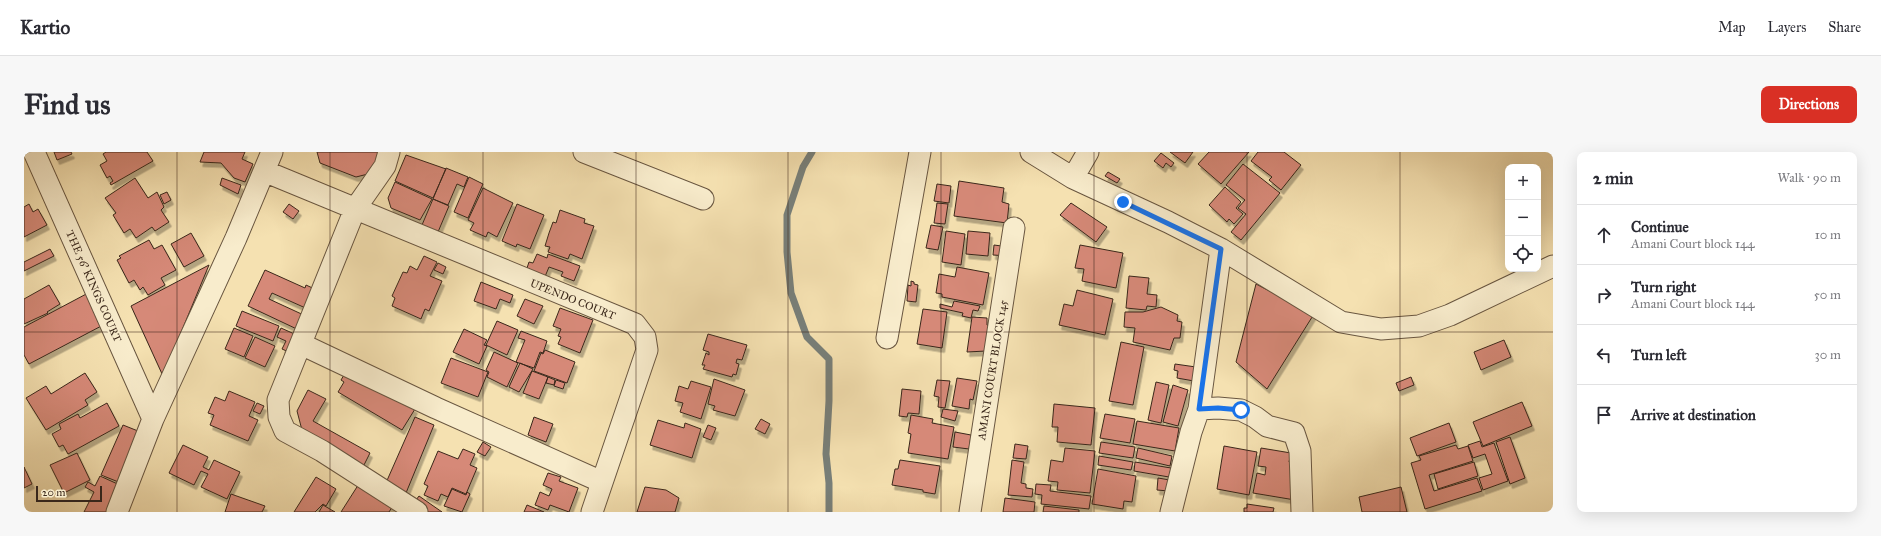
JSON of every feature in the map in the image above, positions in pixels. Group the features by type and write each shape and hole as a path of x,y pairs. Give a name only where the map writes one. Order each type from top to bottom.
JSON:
{"street":[{"name":"THE 56' KINGS COURT","path":"34,152 153,419"},
{"path":"117,512 153,419 236,238 272,152"},
{"path":"389,152 385,166 355,209 278,400 279,417 285,431 322,451 417,512"},
{"path":"584,152 704,199"},
{"path":"887,338 920,152"},
{"path":"1031,152 1074,178 1168,222 1221,249 1341,322 1381,329 1419,326 1450,315 1553,266"},
{"path":"1074,178 1088,152"},
{"name":"UPENDO COURT","path":"264,171 635,324 645,337 647,350 592,512"},
{"name":"AMANI COURT BLOCK 145","path":"970,512 1014,228"},
{"path":"1172,512 1191,432 1199,409 1221,249"},
{"path":"300,344 443,411 602,482"},
{"path":"1199,409 1218,408 1241,410 1255,417 1267,426 1294,433 1300,451 1302,512"}],"building":[{"path":"54,152 71,152 72,154 57,160"},
{"path":"106,152 147,152 153,161 111,185 110,183 113,181 110,176 107,178 100,165 107,161 103,154"},
{"path":"204,152 245,152 242,159 253,164 245,182 234,178 221,163 200,162"},
{"path":"317,152 383,152 376,172 356,177 320,163"},
{"path":"1170,152 1193,152 1185,163"},
{"path":"1209,152 1249,152 1221,184 1198,164"},
{"path":"1258,152 1284,152 1301,165 1281,190 1269,180 1272,177 1251,161"},
{"path":"1161,153 1174,163 1171,167 1166,163 1163,168 1154,161"},
{"path":"406,155 446,169 433,198 395,181"},
{"path":"1243,164 1280,193 1241,240 1231,232 1246,214 1238,208 1245,200 1226,185"},
{"path":"446,168 468,177 464,187 457,184 448,205 433,199"},
{"path":"1108,172 1120,179 1117,183 1105,176"},
{"path":"469,177 483,184 468,218 454,212"},
{"path":"135,178 148,198 157,192 164,207 161,210 169,222 155,231 152,227 136,238 130,229 124,233 113,215 116,213 105,198"},
{"path":"222,178 241,185 238,194 220,185"},
{"path":"959,181 1004,188 1002,202 1009,204 1007,223 954,216"},
{"path":"395,182 432,199 420,220 391,208 388,198"},
{"path":"937,184 951,186 949,203 934,201"},
{"path":"1225,187 1241,202 1236,208 1243,214 1234,224 1229,219 1227,222 1209,205"},
{"path":"483,188 513,203 497,237 488,232 486,237 470,230 474,223 468,220"},
{"path":"167,192 171,200 164,204 160,195"},
{"path":"433,199 449,206 438,232 422,225"},
{"path":"937,203 948,204 945,224 934,223"},
{"path":"1071,203 1107,227 1096,242 1060,215"},
{"path":"29,204 33,212 38,209 47,225 24,237 24,207"},
{"path":"289,204 299,211 293,219 283,212"},
{"path":"517,204 544,215 530,249 517,244 516,247 502,241"},
{"path":"560,210 585,219 584,223 594,226 582,259 570,254 568,259 548,252 550,247 545,246 553,222 556,223"},
{"path":"931,225 943,227 938,250 926,248"},
{"path":"946,231 965,234 961,265 942,262"},
{"path":"968,231 990,233 988,256 966,254"},
{"path":"191,233 204,256 184,267 171,244"},
{"path":"149,240 154,249 162,245 176,270 161,278 165,285 148,295 143,287 140,290 134,280 129,283 117,260 121,258 119,256"},
{"path":"994,245 1009,247 1009,256 993,255"},
{"path":"1080,245 1123,253 1116,288 1082,281 1084,269 1075,268"},
{"path":"50,249 54,256 24,271 24,262"},
{"path":"537,254 547,258 548,254 580,266 574,281 561,276 563,272 549,267 544,279 529,272 530,269 527,268 529,262 533,263"},
{"path":"424,256 437,262 430,276 442,281 429,311 425,309 421,319 392,306 395,298 392,296 403,272 407,273 410,266 417,270"},
{"path":"438,263 446,267 443,274 434,270"},
{"path":"209,265 163,376 131,306"},
{"path":"957,267 989,273 983,305 942,297 942,294 936,293 939,274 955,277"},
{"path":"265,270 305,288 306,285 319,291 310,310 272,293 269,299 308,317 301,331 248,306"},
{"path":"1129,276 1149,278 1147,294 1157,295 1156,307 1147,306 1146,310 1126,308"},
{"path":"911,281 918,285 916,302 907,301 908,285 911,286"},
{"path":"481,282 513,295 510,303 500,299 496,309 474,301"},
{"path":"1256,284 1314,314 1267,389 1236,362"},
{"path":"49,285 60,304 47,312 48,313 24,324 24,299"},
{"path":"1077,290 1113,299 1105,335 1059,325 1064,304 1073,306"},
{"path":"90,292 107,323 29,364 24,355 24,327"},
{"path":"525,299 543,306 534,324 517,316"},
{"path":"954,301 980,306 978,311 973,310 971,318 962,316 963,313 940,308 940,304 952,307"},
{"path":"1161,307 1178,315 1177,321 1182,322 1180,338 1174,338 1170,350 1133,342 1135,328 1124,327 1125,312 1143,312"},
{"path":"560,308 593,320 580,353 558,344 561,337 558,336 561,329 553,326"},
{"path":"923,309 947,312 942,348 917,344"},
{"path":"242,311 279,326 273,341 236,326"},
{"path":"972,317 987,318 987,325 990,326 986,351 967,352"},
{"path":"497,321 518,330 507,355 486,345"},
{"path":"234,328 253,336 244,357 225,349"},
{"path":"281,328 299,336 291,353 282,349 286,341 277,337"},
{"path":"464,329 487,340 484,345 487,346 479,364 453,352"},
{"path":"521,331 547,341 543,353 540,352 534,368 516,362 525,340 518,338"},
{"path":"708,334 747,345 742,360 737,359 736,363 739,364 736,375 733,374 732,377 703,369 705,365 702,365 706,353 709,355 709,352 703,350"},
{"path":"255,337 275,346 265,367 245,358"},
{"path":"1504,340 1511,357 1481,370 1474,352"},
{"path":"1121,342 1144,347 1133,405 1109,401"},
{"path":"545,350 575,362 567,383 534,371 541,353 543,354"},
{"path":"494,352 518,363 507,387 487,377 489,372 486,370"},
{"path":"451,358 488,372 478,397 441,383"},
{"path":"520,363 533,369 519,392 509,387"},
{"path":"1175,364 1196,367 1194,381 1177,378 1178,371 1174,370"},
{"path":"347,370 415,409 402,430 338,392 344,382 341,380"},
{"path":"532,371 548,377 539,399 523,393"},
{"path":"85,373 97,392 85,400 88,405 46,430 26,398 46,386 51,394"},
{"path":"548,377 555,380 554,385 546,383"},
{"path":"1411,377 1414,385 1399,391 1396,383"},
{"path":"957,378 977,381 973,400 970,399 969,409 952,406"},
{"path":"714,379 745,390 735,416 713,410 715,406 708,404"},
{"path":"556,380 565,383 563,389 554,386"},
{"path":"937,380 950,381 945,408 938,407 939,397 934,396"},
{"path":"691,381 711,387 701,419 680,412 683,403 675,401 679,386 688,389"},
{"path":"1156,382 1169,385 1161,423 1148,420"},
{"path":"1173,385 1188,390 1178,426 1163,422"},
{"path":"902,389 921,391 919,414 908,413 907,417 899,416"},
{"path":"308,390 326,399 313,421 370,453 363,467 303,434 297,411"},
{"path":"229,391 255,402 249,416 258,420 248,441 210,425 214,415 208,413 215,397 225,401"},
{"path":"1522,402 1532,426 1483,446 1473,422"},
{"path":"107,403 119,426 68,454 63,445 59,447 52,434 61,429 59,424 78,414 80,418"},
{"path":"257,403 264,406 260,414 253,411"},
{"path":"1054,404 1095,408 1091,445 1057,442 1058,427 1052,427"},
{"path":"943,409 958,411 955,421 941,417"},
{"path":"1105,414 1135,419 1130,443 1100,438"},
{"path":"911,415 933,419 932,423 954,427 948,459 908,453 911,434 908,433"},
{"path":"415,417 434,425 406,493 385,485"},
{"path":"534,417 553,424 546,442 528,435"},
{"path":"761,419 770,424 765,434 755,429"},
{"path":"658,420 684,428 685,423 701,429 692,458 650,445"},
{"path":"1137,421 1179,428 1175,451 1133,444"},
{"path":"1449,423 1456,442 1417,456 1410,438"},
{"path":"123,425 143,433 121,483 101,475"},
{"path":"708,425 716,428 711,440 703,437"},
{"path":"955,432 971,435 969,449 953,447"},
{"path":"1510,437 1525,478 1510,484 1496,442"},
{"path":"1480,441 1482,447 1494,443 1508,481 1483,490 1479,478 1492,474 1485,454 1473,458 1468,445"},
{"path":"483,442 491,447 485,456 477,452"},
{"path":"1101,442 1135,447 1133,458 1099,453"},
{"path":"1015,444 1028,446 1026,459 1013,458"},
{"path":"183,445 208,457 203,467 209,470 214,460 240,472 227,499 201,487 208,474 201,471 194,485 169,473"},
{"path":"1456,445 1458,449 1468,446 1473,461 1429,475 1434,491 1477,478 1482,491 1425,509 1411,463 1421,460 1419,456"},
{"path":"1224,446 1257,452 1249,495 1217,489"},
{"path":"1065,448 1095,451 1090,493 1057,490 1058,482 1048,481 1051,460 1063,462"},
{"path":"1138,448 1172,456 1170,466 1136,458"},
{"path":"1261,448 1291,453 1289,462 1294,463 1295,500 1253,493 1257,473 1265,475 1266,467 1258,466"},
{"path":"463,449 475,454 470,465 477,468 466,494 452,488 448,497 441,494 438,501 424,495 428,486 424,484 438,451 458,459"},
{"path":"77,453 90,480 64,493 50,465"},
{"path":"1099,456 1133,462 1131,470 1098,465"},
{"path":"900,460 940,466 935,494 923,492 923,490 892,485 895,469 898,469"},
{"path":"1012,460 1024,462 1021,483 1026,484 1026,488 1033,489 1032,497 1008,495"},
{"path":"1135,462 1171,468 1169,477 1134,471"},
{"path":"1474,462 1478,476 1438,489 1434,474"},
{"path":"24,467 32,484 24,488"},
{"path":"1098,469 1136,476 1132,502 1124,501 1123,509 1092,504"},
{"path":"548,473 561,477 559,481 578,488 569,512 550,505 548,510 535,505 540,492 549,496 552,489 543,485"},
{"path":"100,476 122,486 109,512 84,512 94,492 85,487 88,482 95,486"},
{"path":"316,477 336,489 326,506 323,504 315,512 294,512"},
{"path":"1158,478 1170,480 1169,491 1157,490"},
{"path":"362,479 396,501 389,512 341,512"},
{"path":"1036,484 1051,485 1050,491 1091,496 1089,509 1041,504 1042,495 1035,494"},
{"path":"645,487 666,490 679,498 675,512 637,512"},
{"path":"1401,487 1407,512 1362,512 1359,497"},
{"path":"452,489 466,495 467,492 470,494 462,512 444,506"},
{"path":"231,494 265,506 262,512 225,512"},
{"path":"419,496 442,512 424,512 413,504"},
{"path":"1005,498 1035,502 1034,512 1003,512"},
{"path":"1247,504 1274,508 1273,512 1244,512 1244,508 1247,508"},
{"path":"323,505 335,512 319,512"},
{"path":"527,505 544,512 524,512"},
{"path":"1044,506 1079,510 1079,512 1043,512"}],"waterway":[{"path":"812,152 803,167 787,215 787,252 791,293 807,337 829,359 829,401 826,454 829,483 829,512"}],"route":[{"path":"1123,202 1168,222 1221,249 1199,409 1218,408 1241,410"}]}
